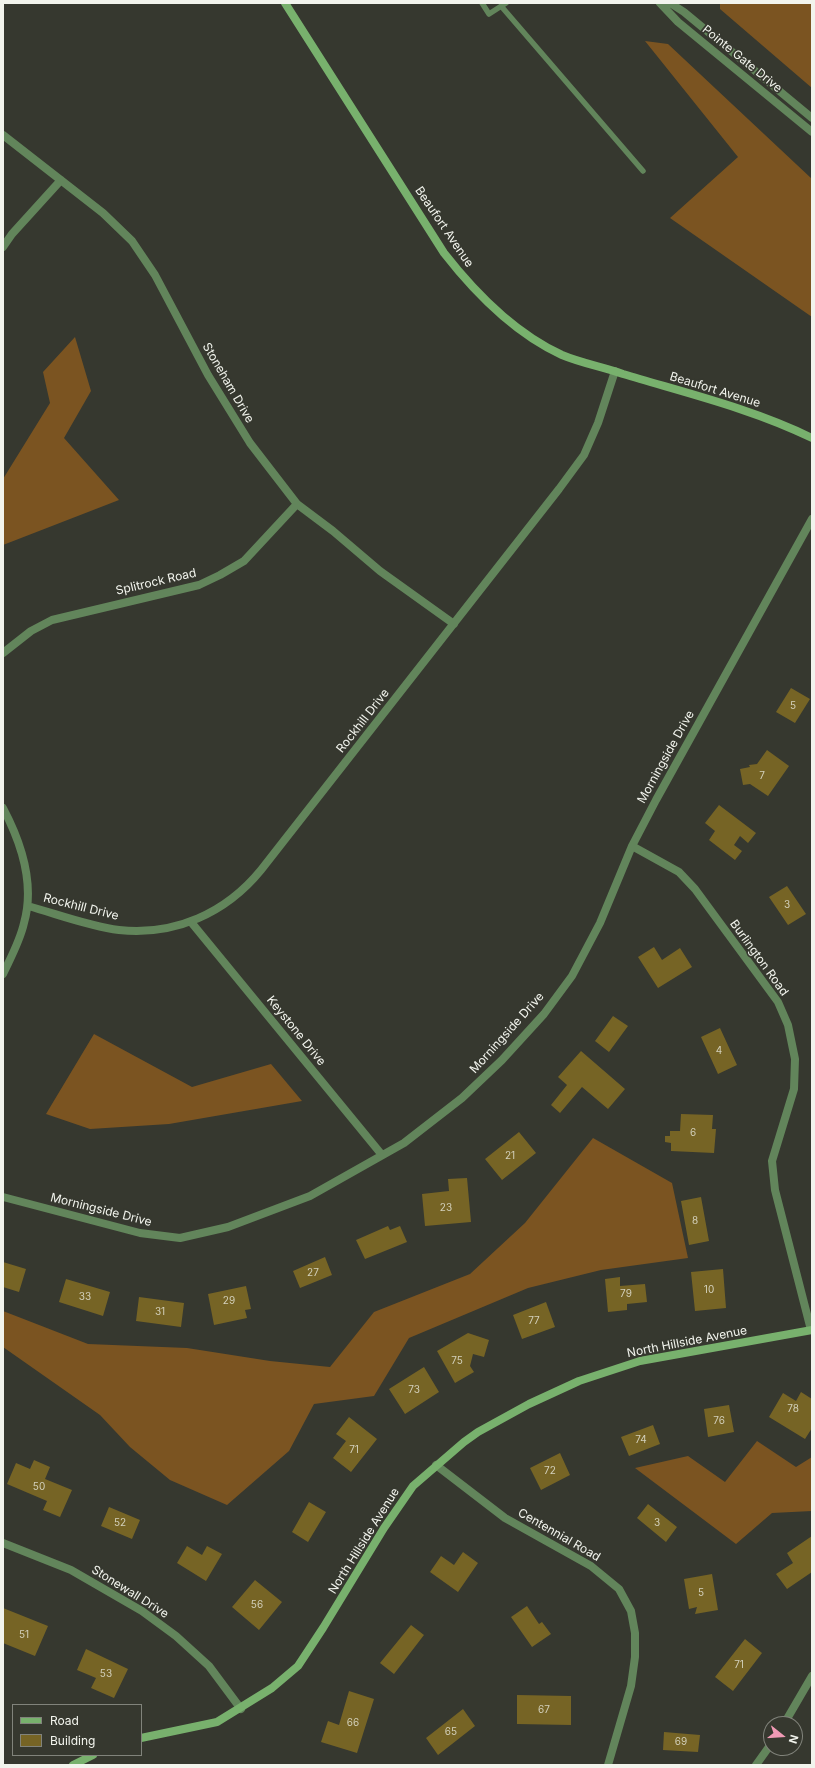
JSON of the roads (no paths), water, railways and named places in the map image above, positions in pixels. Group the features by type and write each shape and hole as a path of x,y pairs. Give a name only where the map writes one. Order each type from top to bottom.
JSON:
{"street":[{"name":"Beaufort Avenue","path":"285,3 444,253 468,283 495,310 527,335 563,355 759,416 812,438"},
{"name":"Pointe Gate Drive","path":"660,3 678,22 812,132"},
{"name":"Pointe Gate Drive","path":"670,3 684,12 812,118"},
{"name":"Stoneham Drive","path":"3,135 103,213 132,241 155,275 208,375 250,443 297,504 380,571 454,624"},
{"path":"3,247 12,234 61,180"},
{"name":"Rockhill Drive","path":"28,906 118,930 150,930 167,928 191,922 226,904 251,883 584,455 598,423 615,371"},
{"name":"Splitrock Road","path":"3,653 31,631 52,620 199,585 220,575 244,561 297,504"},
{"name":"Morningside Drive","path":"3,1197 140,1233 180,1238 228,1226 310,1196 404,1143 462,1098 502,1060 544,1014 572,976 596,929 632,846 656,800 812,519"},
{"path":"3,808 22,850 27,880 28,906 20,938 3,974"},
{"name":"Burlington Road","path":"632,846 679,872 695,889 778,1002 788,1025 795,1059 794,1089 772,1161 775,1190 811,1330"},
{"name":"Keystone Drive","path":"191,922 382,1155"},
{"name":"North Hillside Avenue","path":"142,1738 217,1722 241,1709 272,1688 298,1666 384,1528 413,1486 436,1465 478,1432 529,1404 579,1381 640,1361 811,1330"},
{"name":"Centennial Road","path":"436,1465 505,1518 591,1566 619,1589 631,1612 636,1633 635,1657 631,1686 608,1765"},
{"name":"Stonewall Drive","path":"3,1543 71,1570 142,1611 176,1636 209,1666 241,1709"},
{"path":"789,1716 812,1676"},
{"path":"756,1765 763,1755"},
{"path":"73,1765 91,1756"}],"lane":[{"path":"482,3 489,14 503,5 643,171"}]}
